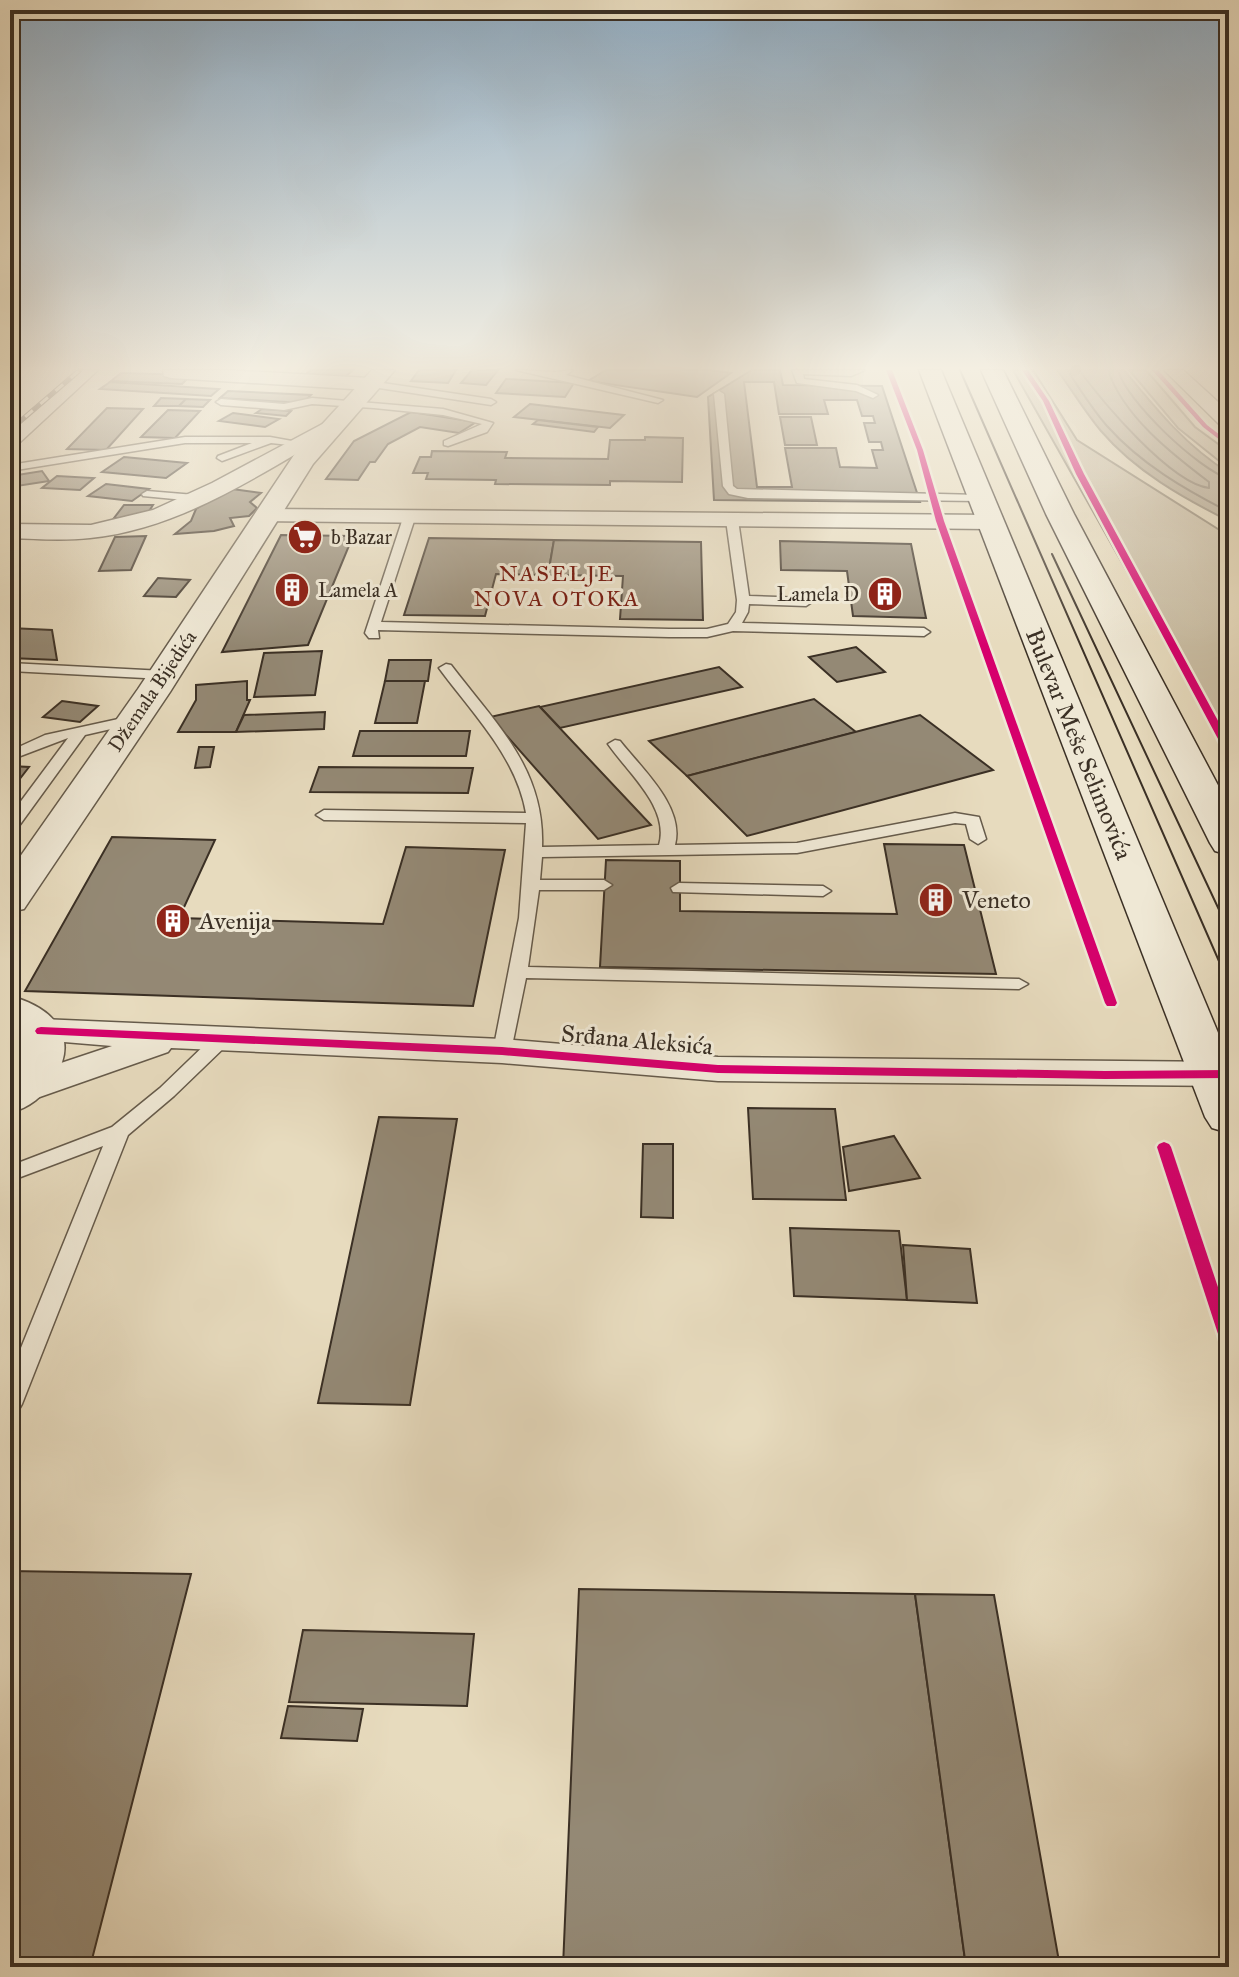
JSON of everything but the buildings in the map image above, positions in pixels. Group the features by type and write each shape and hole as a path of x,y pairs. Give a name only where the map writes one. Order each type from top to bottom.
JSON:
{"main road":[{"name":"Džemala Bijedića","path":"10,898 164,675 289,480 304,462"},
{"name":"Bulevar Meše Selimovića","path":"966,462 1220,1074 1229,1117"},
{"path":"1036,462 1229,843"},
{"path":"15,1093 38,1070 45,1049 26,1020"}],"street":[{"path":"10,531 101,531 133,524 195,498 263,462"},
{"path":"238,476 289,480"},
{"path":"267,516 732,520 984,510"},
{"name":"Srđana Aleksića","path":"26,1020 175,1037 502,1051 718,1069 1220,1074"},
{"name":"Srđana Aleksića","path":"15,1093 175,1037"}],"lane":[{"path":"10,468 46,462"},
{"path":"726,462 728,486 733,492 748,495 984,510"},
{"path":"147,494 195,498"},
{"path":"409,518 371,633 382,637 494,640"},
{"path":"732,520 743,600 742,612 733,627"},
{"path":"743,600 806,602"},
{"path":"374,626 669,633 707,633 733,627 924,632"},
{"path":"10,667 164,675"},
{"path":"446,668 516,766 528,789 535,818 531,885 502,1051"},
{"path":"10,756 50,738 132,720"},
{"path":"10,827 79,733"},
{"path":"615,744 664,809 671,830 665,851"},
{"path":"324,815 535,818"},
{"path":"533,852 797,848 955,818 973,820 978,839"},
{"path":"531,885 604,885"},
{"path":"679,888 823,891"},
{"path":"517,972 1019,984"},
{"path":"10,1174 119,1132 167,1092 222,1039"},
{"path":"10,1404 119,1132"}],"shaded area":[{"path":"1065,462 1112,462 1229,536 1229,752"}],"water":[{"path":"1133,462 1213,462 1229,473 1229,521 1177,493"}],"tram line":[{"path":"1000,462 1229,984"},
{"path":"1052,554 1229,931"}],"cycle path":[{"path":"923,462 940,521 1111,1003"},
{"path":"1075,462 1229,750"},
{"path":"41,1031 502,1051 718,1069 1229,1074"},
{"path":"1164,1147 1229,1343"}],"place":[{"name":"b Bazar","path":"305,537"},
{"name":"Lamela A","path":"292,590"},
{"name":"Lamela D","path":"885,594"},
{"name":"Veneto","path":"936,900"},
{"name":"Avenija","path":"173,921"}],"district":[{"name":"NASELJE NOVA OTOKA","path":"557,586"}]}
